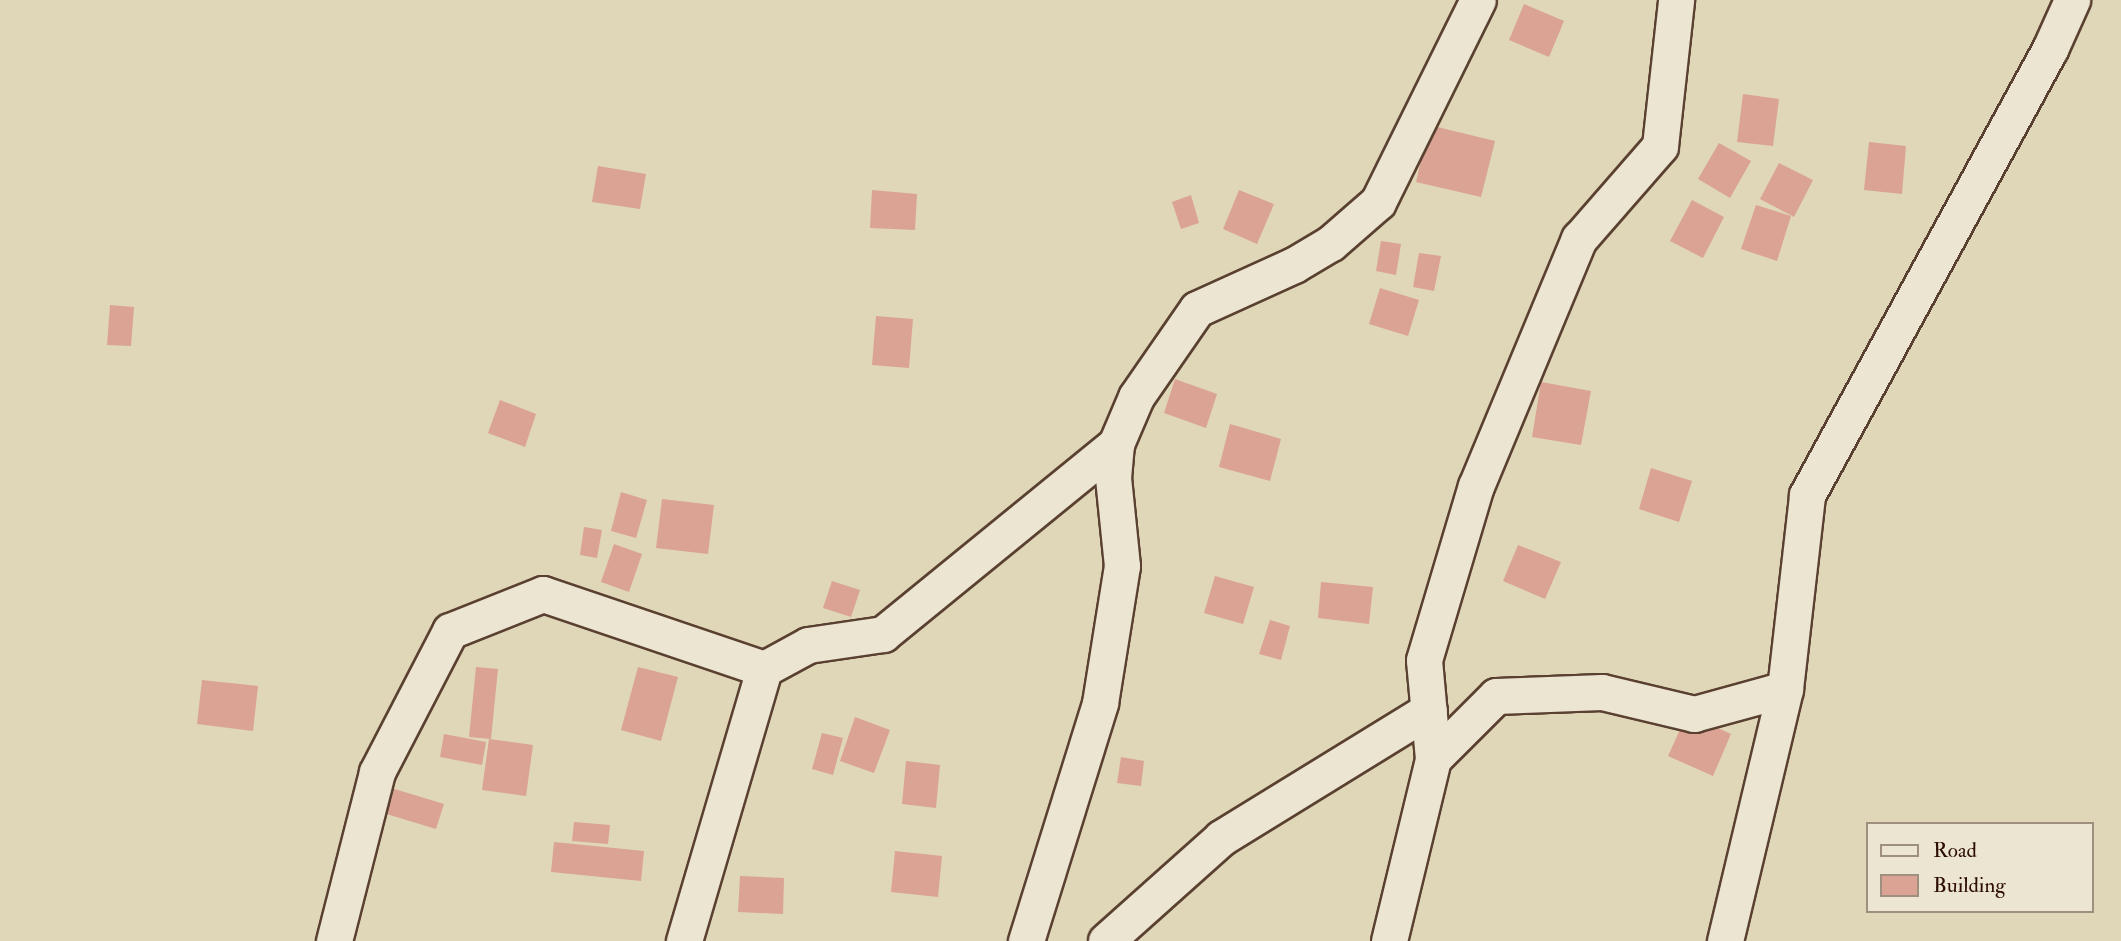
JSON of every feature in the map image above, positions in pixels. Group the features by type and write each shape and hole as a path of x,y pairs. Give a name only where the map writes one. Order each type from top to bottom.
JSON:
{"street":[{"path":"1026,941 1100,703 1122,566 1113,478 1116,444 1136,397 1197,309 1294,265 1331,243 1378,202 1478,0"},
{"path":"1389,941 1433,759 1424,660 1476,486 1579,239 1660,146 1676,0"},
{"path":"1725,941 1785,689 1807,495 2050,49 2072,0"},
{"path":"684,941 764,669 808,645 883,634 1116,444"},
{"path":"334,941 377,772 450,631 542,594 764,669"},
{"path":"1433,759 1496,696 1602,692 1694,714 1785,689"},
{"path":"1106,941 1220,838 1429,710"}],"building":[{"path":"1524,4 1564,21 1549,57 1509,40"},
{"path":"1743,94 1779,99 1773,146 1737,142"},
{"path":"1429,125 1495,141 1481,197 1416,182"},
{"path":"1869,142 1906,146 1902,194 1864,190"},
{"path":"1719,143 1751,161 1730,198 1698,179"},
{"path":"1779,163 1813,180 1794,217 1760,199"},
{"path":"598,166 646,174 640,209 592,202"},
{"path":"872,190 917,194 915,230 870,228"},
{"path":"1239,190 1274,204 1257,244 1223,229"},
{"path":"1191,195 1199,223 1181,229 1172,202"},
{"path":"1692,200 1724,217 1703,258 1670,241"},
{"path":"1756,205 1791,216 1777,261 1741,249"},
{"path":"1381,241 1401,244 1396,275 1376,271"},
{"path":"1419,253 1441,256 1434,291 1413,287"},
{"path":"1380,288 1419,300 1408,336 1369,324"},
{"path":"110,305 134,307 131,346 107,345"},
{"path":"876,316 913,319 909,368 872,365"},
{"path":"1175,379 1217,394 1206,428 1164,413"},
{"path":"1541,382 1591,391 1581,445 1532,437"},
{"path":"500,400 536,414 525,447 488,433"},
{"path":"1230,424 1281,439 1270,481 1219,467"},
{"path":"1651,468 1692,481 1679,522 1639,509"},
{"path":"621,492 647,500 636,538 611,531"},
{"path":"662,499 714,505 708,554 656,548"},
{"path":"584,527 602,530 597,558 580,555"},
{"path":"614,544 642,554 629,592 601,582"},
{"path":"1518,545 1561,562 1545,599 1503,581"},
{"path":"1215,576 1254,587 1243,624 1204,613"},
{"path":"832,581 860,590 851,617 823,608"},
{"path":"1321,582 1373,587 1369,624 1318,618"},
{"path":"1270,620 1290,626 1281,660 1259,654"},
{"path":"476,667 498,669 491,739 469,737"},
{"path":"638,667 678,677 661,741 621,730"},
{"path":"202,680 258,686 253,731 197,724"},
{"path":"1687,714 1731,734 1713,776 1668,756"},
{"path":"855,717 890,730 874,773 840,761"},
{"path":"822,733 843,738 833,775 812,769"},
{"path":"444,734 486,742 482,765 440,757"},
{"path":"489,739 533,745 526,796 482,790"},
{"path":"1121,757 1144,761 1141,786 1117,783"},
{"path":"906,761 940,765 936,808 902,804"},
{"path":"388,787 444,804 436,829 380,812"},
{"path":"574,822 610,825 608,844 572,841"},
{"path":"554,842 644,851 641,881 551,872"},
{"path":"895,851 942,856 938,897 891,892"},
{"path":"740,876 784,878 783,914 738,912"}]}
